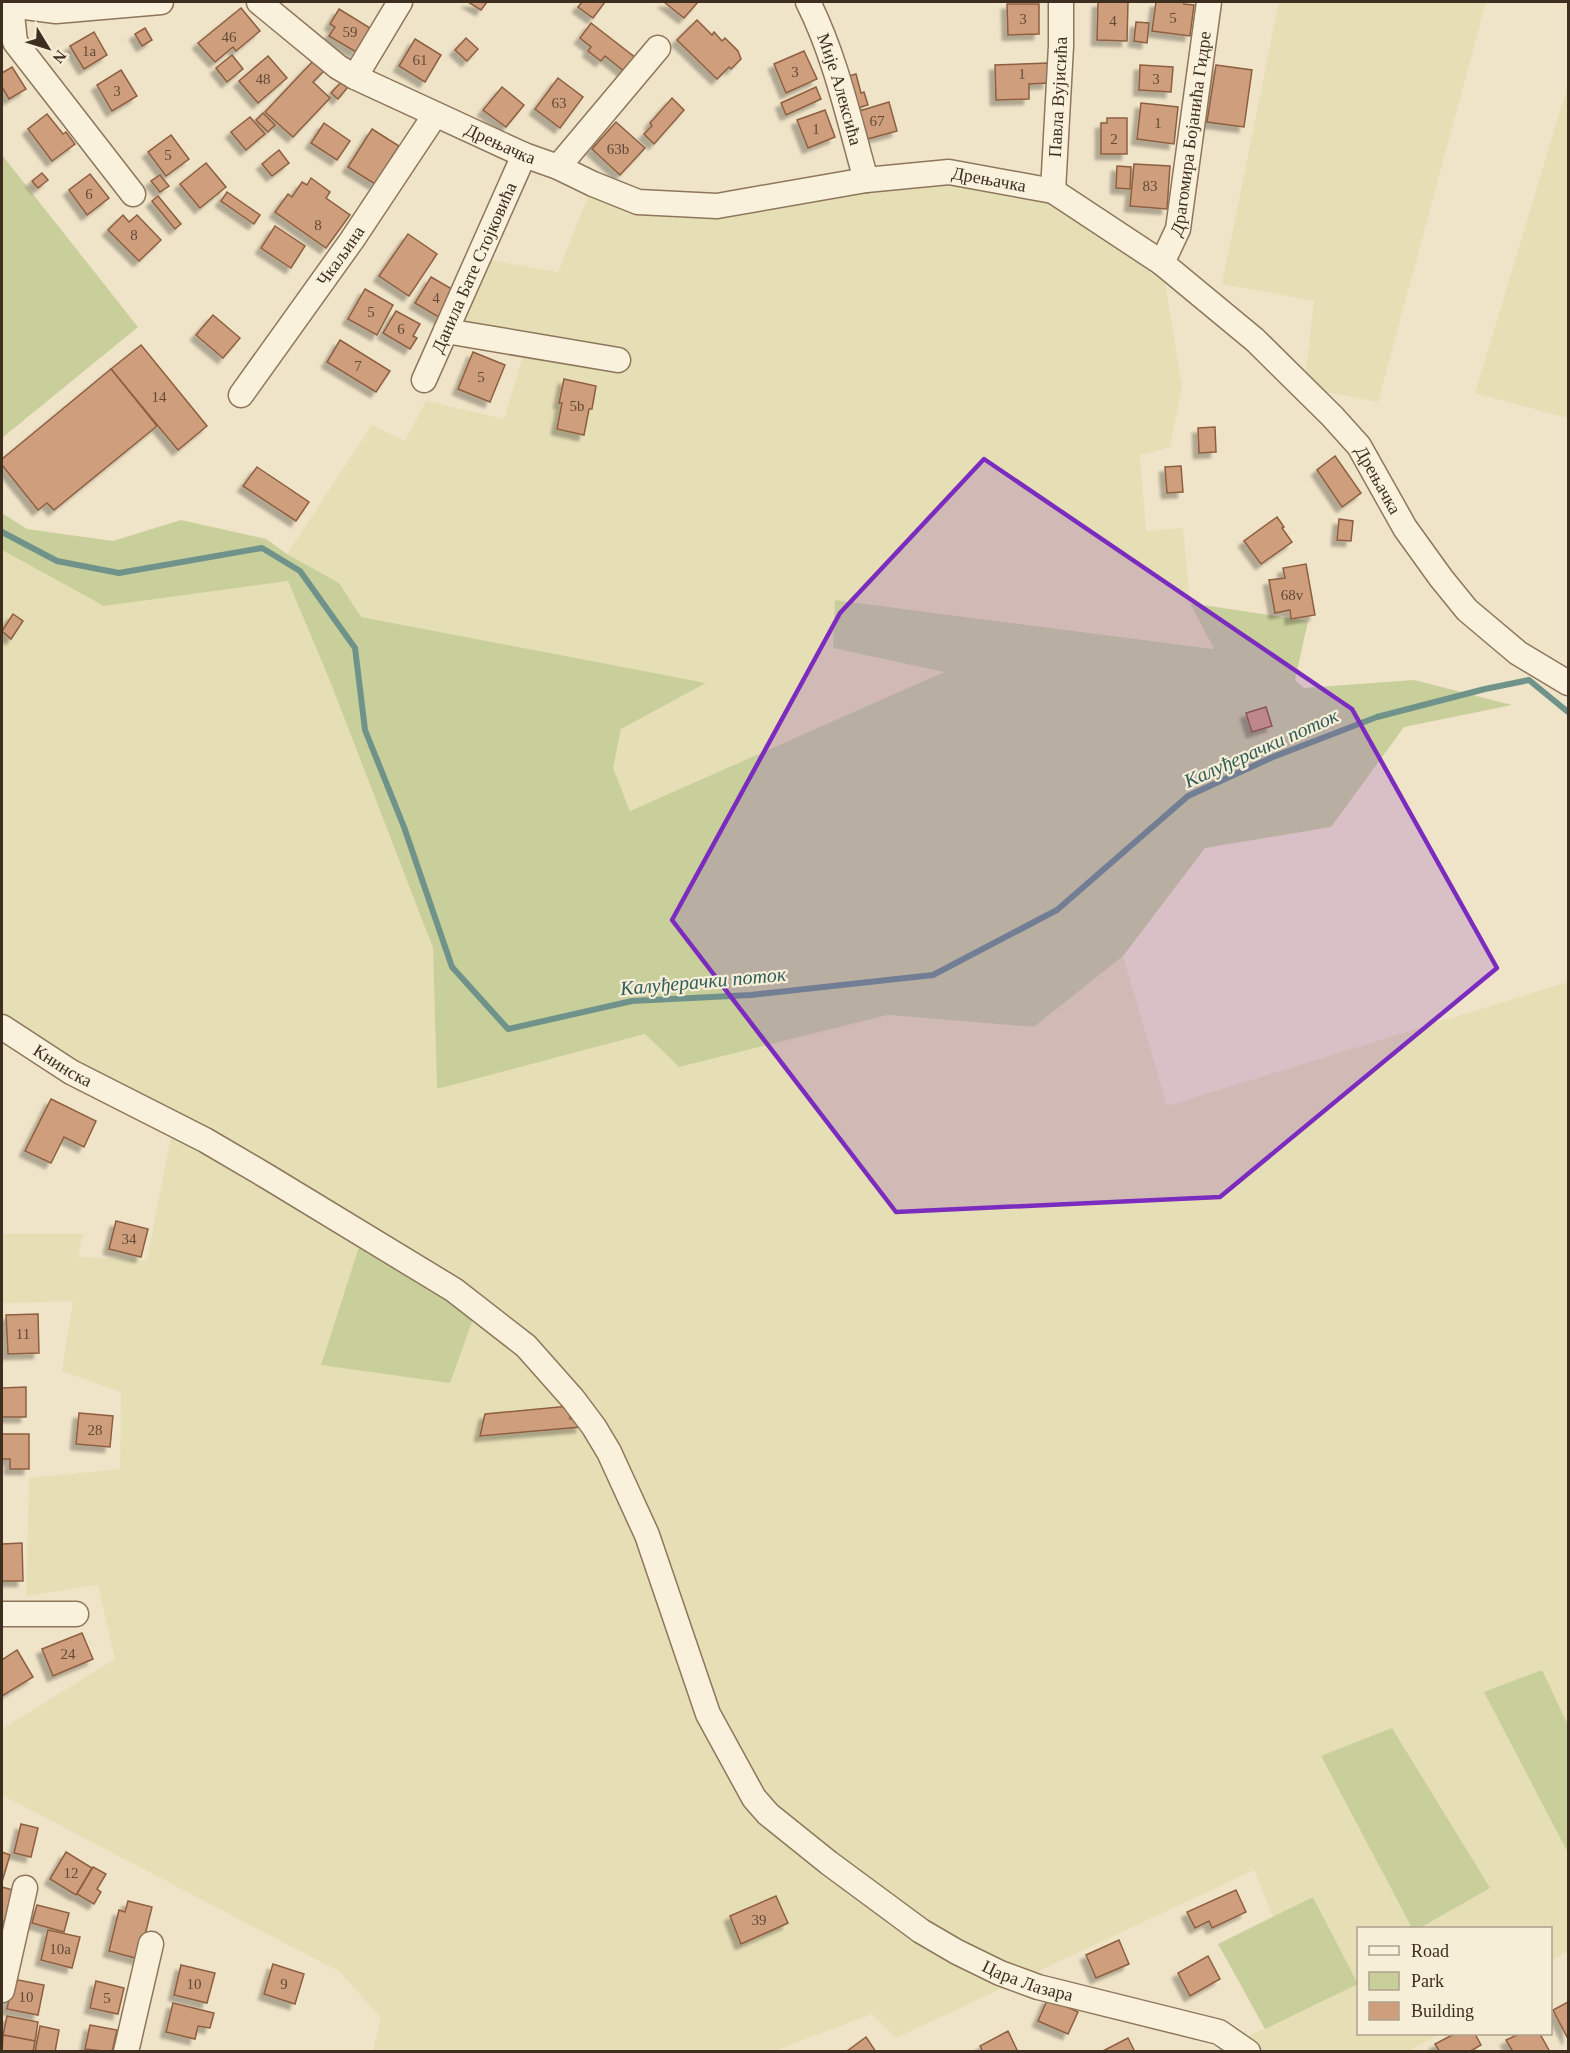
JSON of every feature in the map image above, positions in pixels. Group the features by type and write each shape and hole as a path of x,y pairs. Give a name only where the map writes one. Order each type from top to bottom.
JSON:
{"street":[{"path":"133,194 15,42 6,5 56,11 161,2"},
{"name":"Дрењачка","path":"259,2 338,67 355,77 524,155 558,167 638,202 717,206 866,180 949,172 1053,191 1162,263 1255,340 1359,446 1405,528 1467,610 1518,653 1569,683"},
{"path":"355,77 400,2"},
{"name":"Мије Алексића","path":"808,2 822,29 836,71 866,180"},
{"name":"Павла Вујисића","path":"1053,191 1061,46 1061,2"},
{"name":"Драгомира Бојанића Гидре","path":"1162,263 1178,229 1209,2"},
{"path":"558,167 658,48"},
{"name":"Чкаљина","path":"242,395 352,240 435,115"},
{"name":"Данила Бате Стојковића","path":"424,380 524,155"},
{"path":"446,331 618,360"},
{"name":"Книнска","path":"2,1027 71,1072 205,1140 454,1290 526,1346 573,1399 609,1452 647,1534 708,1714 754,1798 768,1814 829,1863"},
{"path":"2,1614 76,1614"},
{"name":"Цара Лазара","path":"829,1863 921,1931 1000,1973 1038,1987 1219,2032 1248,2052"},
{"path":"2,1990 25,1888"},
{"path":"126,2052 151,1944"}],"highlighted area":[{"path":"984,459 1352,709 1497,968 1220,1197 896,1212 672,920 840,613"}],"shaded area":[{"path":"1279,2 1486,2 1378,402 1304,388 1314,301 1222,284"},
{"path":"1568,85 1568,418 1475,393"},
{"path":"903,175 1053,191 1162,263 1182,388 1170,447 1140,455 1146,531 1183,528 1190,603 1215,649 835,600 834,648 946,671 630,811 613,768 621,729 705,683 360,617 339,583 287,554 372,425 405,441 426,401 504,419 523,356 454,342 489,260 558,272 593,184 638,202"},
{"path":"2,550 104,606 288,580 330,681 433,948 437,1089 645,1034 679,1067 888,1015 1034,1027 1123,956 1167,1106 1568,982 1568,1725 1542,1670 1485,1693 1568,1853 1568,1950 1552,1960 1552,1927 1422,1927 1490,1888 1321,1756 1411,1927 1357,1927 1357,1982 1313,1897 1273,1917 1254,1870 896,2038 872,2014 774,2051 373,2051 381,2018 340,1972 2,1795 2,1729 115,1659 98,1585 26,1596 29,1478 120,1469 121,1392 62,1371 73,1301 2,1303 2,1234 83,1234 78,1257 147,1260 171,1137 118,1109 2,1037"},
{"path":"1357,1984 1357,2035 1437,2035 1409,2051 1246,2051 1236,2042"}],"green space":[{"path":"2,155 138,327 2,438"},
{"path":"2,513 27,529 113,541 181,520 266,539 287,554 339,583 361,617 706,683 621,729 613,768 630,811 944,672 833,648 835,600 1214,649 1190,603 1308,621 1295,680 1304,688 1414,680 1512,705 1404,727 1331,827 1205,848 1123,956 1034,1027 888,1015 679,1067 645,1034 437,1089 433,948 330,681 288,581 104,606 2,550"},
{"path":"360,1244 446,1296 473,1319 450,1383 321,1365"},
{"path":"1542,1670 1568,1725 1568,1853 1484,1692"},
{"path":"1392,1728 1490,1888 1422,1927 1411,1927 1321,1756"},
{"path":"1313,1897 1357,1984 1265,2029 1218,1944"}],"building":[{"path":"468,2 487,2 481,10"},
{"path":"582,2 605,2 593,18 578,7"},
{"path":"664,2 698,2 684,18"},
{"path":"1098,2 1128,2 1127,41 1097,40"},
{"path":"1156,2 1184,2 1184,4 1194,5 1190,36 1152,31"},
{"path":"1007,4 1039,4 1039,34 1008,35"},
{"path":"241,8 260,31 236,51 233,47 215,62 198,43"},
{"path":"339,9 370,28 356,52 329,36 335,27 330,24"},
{"path":"697,20 712,35 714,32 722,41 725,38 738,51 741,59 717,79 677,40"},
{"path":"1136,22 1149,23 1147,43 1134,41"},
{"path":"591,23 641,62 630,76 605,56 601,61 588,51 591,47 580,38"},
{"path":"145,28 152,40 142,46 135,34"},
{"path":"94,32 107,55 84,69 70,46"},
{"path":"466,38 478,49 467,61 455,50"},
{"path":"415,39 441,55 425,82 399,66"},
{"path":"804,51 817,79 786,93 774,64"},
{"path":"232,55 243,69 227,82 216,68"},
{"path":"268,56 287,78 258,103 239,81"},
{"path":"313,61 324,71 313,82 330,98 293,137 265,112"},
{"path":"1048,63 1048,83 1029,84 1029,99 996,100 995,65"},
{"path":"1140,65 1173,67 1171,92 1139,90"},
{"path":"1216,65 1252,70 1244,127 1207,122"},
{"path":"12,67 26,89 9,99 2,87 2,73"},
{"path":"121,70 137,96 112,111 97,85"},
{"path":"856,74 861,93 864,92 868,105 853,109 845,77"},
{"path":"558,78 583,97 560,128 535,109"},
{"path":"342,81 348,87 338,99 331,93"},
{"path":"502,87 524,105 506,127 483,110"},
{"path":"816,87 821,99 786,115 781,103"},
{"path":"672,98 684,110 654,144 644,134 652,126 650,123"},
{"path":"889,102 897,131 864,140 856,112"},
{"path":"1141,103 1178,107 1174,144 1137,139"},
{"path":"825,110 835,137 808,148 797,120"},
{"path":"263,113 275,125 268,132 256,120"},
{"path":"47,114 63,134 66,132 75,144 52,161 28,129"},
{"path":"250,117 265,134 246,150 231,132"},
{"path":"1107,118 1127,118 1127,154 1101,154 1101,123 1107,123"},
{"path":"616,122 645,148 620,175 592,149"},
{"path":"324,123 350,141 337,160 311,143"},
{"path":"372,129 399,146 375,184 348,167"},
{"path":"171,135 189,159 166,176 148,152"},
{"path":"279,150 289,163 272,176 262,164"},
{"path":"206,163 226,187 200,208 180,184"},
{"path":"1134,164 1170,166 1167,209 1130,206"},
{"path":"1117,166 1131,167 1130,189 1116,188"},
{"path":"42,173 48,180 38,188 32,181"},
{"path":"90,174 109,198 87,215 69,190"},
{"path":"160,175 169,186 160,192 151,181"},
{"path":"311,178 330,192 326,198 350,215 326,248 275,212 288,194 292,197 302,182 307,185"},
{"path":"227,192 260,215 254,224 221,201"},
{"path":"158,196 181,224 175,229 152,201"},
{"path":"123,215 129,222 137,215 161,240 139,261 108,230"},
{"path":"275,226 305,246 291,268 261,248"},
{"path":"408,234 437,254 409,296 379,276"},
{"path":"431,277 457,292 442,319 415,303"},
{"path":"365,289 393,305 377,335 348,319"},
{"path":"396,311 420,324 413,336 417,338 410,349 383,333"},
{"path":"213,315 240,338 223,358 196,335"},
{"path":"340,340 390,371 376,392 327,362"},
{"path":"141,345 207,426 178,450 111,369"},
{"path":"473,352 505,365 490,402 458,389"},
{"path":"111,369 157,426 54,510 47,503 38,510 2,465 2,459"},
{"path":"564,379 596,386 584,435 557,429"},
{"path":"1215,427 1216,452 1199,453 1198,428"},
{"path":"1335,456 1361,493 1342,507 1317,470"},
{"path":"1181,466 1183,492 1167,493 1165,467"},
{"path":"257,467 309,502 296,521 243,486"},
{"path":"1277,517 1292,542 1261,564 1244,541"},
{"path":"1339,519 1353,521 1351,541 1337,540"},
{"path":"1306,564 1315,615 1291,619 1290,610 1275,613 1269,580 1285,578 1283,568"},
{"path":"13,614 23,621 11,639 2,631"},
{"path":"1266,707 1272,726 1252,732 1246,713"},
{"path":"51,1099 96,1121 84,1147 64,1137 51,1163 25,1151"},
{"path":"116,1221 148,1229 141,1257 109,1249"},
{"path":"38,1314 39,1353 8,1354 6,1315"},
{"path":"26,1387 26,1417 2,1417 2,1388"},
{"path":"569,1406 570,1419 580,1418 581,1427 480,1436 485,1414"},
{"path":"79,1413 113,1416 110,1447 76,1444"},
{"path":"2,1434 29,1434 29,1469 10,1469 10,1459 2,1459"},
{"path":"22,1543 23,1581 2,1581 2,1544"},
{"path":"82,1633 93,1659 53,1676 42,1649"},
{"path":"17,1650 33,1677 2,1696 2,1660"},
{"path":"21,1824 38,1828 31,1857 14,1853"},
{"path":"2,1852 10,1855 2,1882"},
{"path":"66,1852 92,1868 76,1895 50,1879"},
{"path":"93,1867 106,1874 97,1889 101,1892 94,1904 77,1894"},
{"path":"2,1887 13,1890 5,1922 2,1921"},
{"path":"1236,1890 1246,1912 1212,1928 1209,1921 1195,1928 1187,1912"},
{"path":"776,1896 788,1923 741,1944 730,1916"},
{"path":"128,1901 152,1907 139,1959 109,1951 119,1910 125,1912"},
{"path":"37,1905 69,1913 64,1932 32,1923"},
{"path":"48,1930 80,1937 72,1968 41,1960"},
{"path":"1119,1940 1129,1964 1096,1978 1086,1955"},
{"path":"1208,1956 1220,1979 1190,1996 1178,1973"},
{"path":"273,1964 304,1974 295,2004 264,1994"},
{"path":"181,1965 215,1973 207,2003 174,1995"},
{"path":"13,1979 44,1985 38,2015 7,2009"},
{"path":"96,1981 124,1988 118,2014 90,2008"},
{"path":"1048,1998 1078,2012 1068,2034 1038,2021"},
{"path":"1568,2002 1568,2039 1553,2010"},
{"path":"173,2003 214,2013 210,2028 198,2026 195,2039 166,2032"},
{"path":"7,2016 38,2022 35,2041 3,2035"},
{"path":"90,2025 117,2030 112,2052 85,2049"},
{"path":"40,2026 59,2030 55,2052 35,2052"},
{"path":"1008,2031 1018,2052 983,2052 980,2046"},
{"path":"3,2035 35,2041 33,2052 2,2052"},
{"path":"1452,2035 1476,2035 1481,2045 1469,2052 1440,2052 1435,2044"},
{"path":"1517,2035 1541,2035 1550,2052 1513,2052 1506,2040"},
{"path":"866,2037 876,2052 846,2052"},
{"path":"1128,2038 1135,2052 1101,2052"}],"waterway":[{"name":"Калуђерачки поток","path":"2,532 57,561 119,573 262,548 300,571 355,648 365,730 404,827 452,967 508,1029 632,1001 751,995 933,975 1057,910 1188,796 1273,757 1377,717 1529,680 1568,712"}]}
